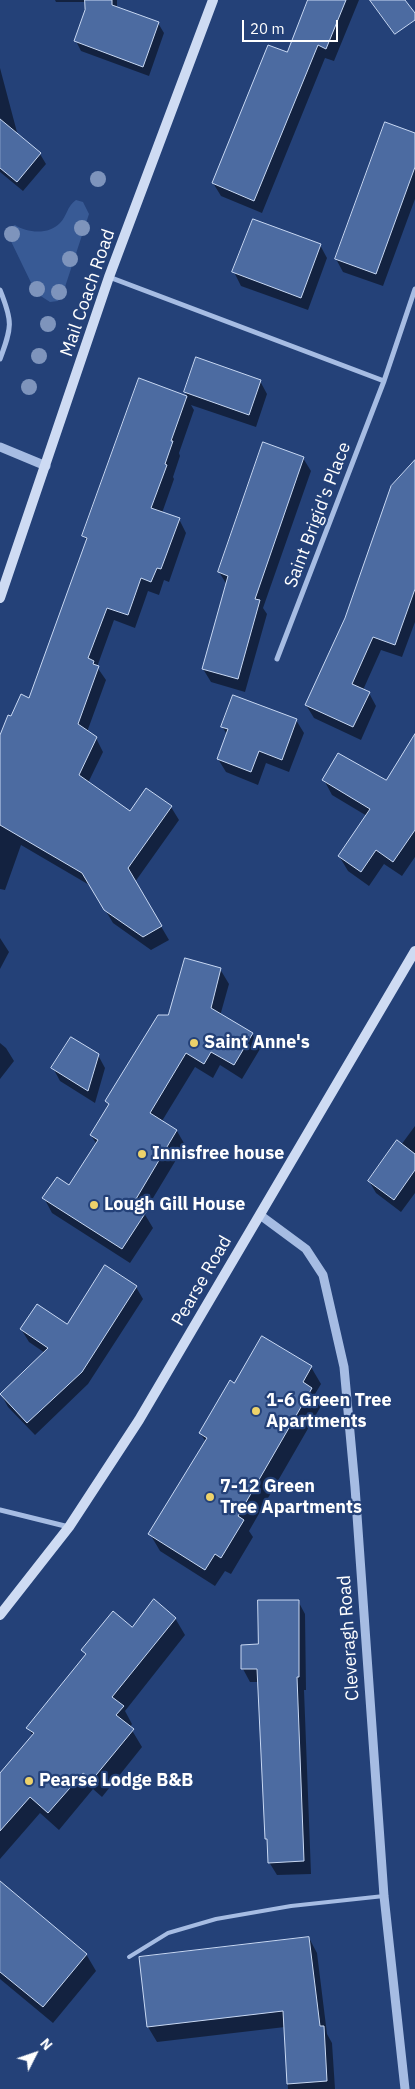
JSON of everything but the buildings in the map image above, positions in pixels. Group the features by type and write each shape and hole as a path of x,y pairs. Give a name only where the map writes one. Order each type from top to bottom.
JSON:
{"main road":[{"name":"Mail Coach Road","path":"0,598 110,277 213,0"},
{"name":"Pearse Road","path":"0,1614 69,1527 139,1420 415,952"}],"street":[{"path":"110,277 384,381"},
{"name":"Saint Brigid's Place","path":"277,659 384,381 415,289"},
{"path":"0,290 8,310 10,331 0,359"},
{"path":"0,447 46,466"},
{"name":"Cleveragh Road","path":"260,1214 306,1249 323,1275 344,1367 355,1487 384,1896 405,2089"},
{"path":"0,1510 69,1527"}],"lane":[{"path":"129,1957 168,1933 216,1919 291,1906 384,1896"}],"shaded area":[{"path":"76,200 83,202 89,214 64,290 58,301 50,302 36,293 7,233 7,229 15,225 26,230 38,232 50,230 60,223"}],"place":[{"name":"Saint Anne's","path":"194,1043"},
{"name":"Innisfree house","path":"142,1154"},
{"name":"Lough Gill House","path":"94,1205"},
{"name":"1-6 Green Tree Apartments","path":"256,1411"},
{"name":"7-12 Green Tree Apartments","path":"210,1497"},
{"name":"Pearse Lodge B&B","path":"29,1781"}]}
